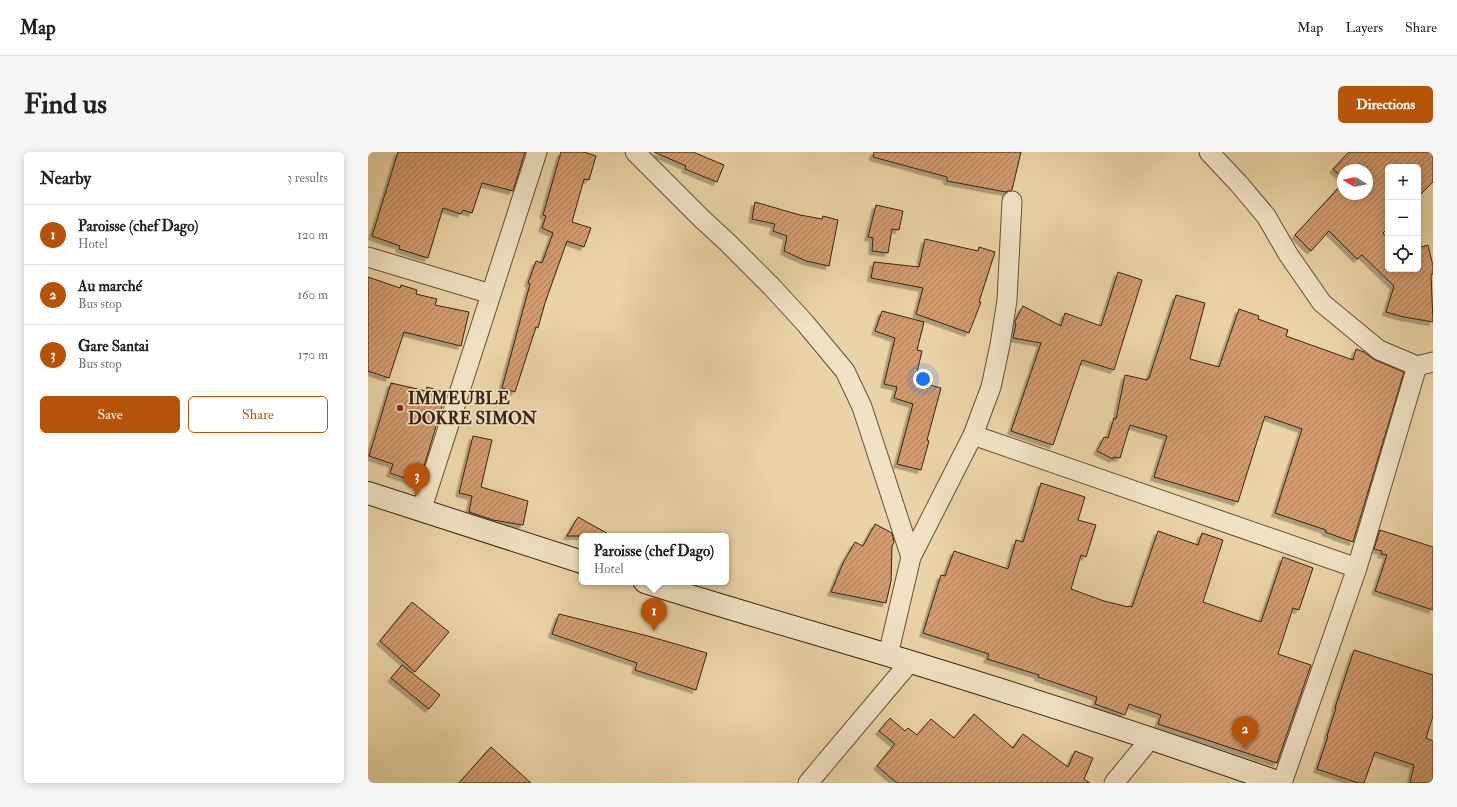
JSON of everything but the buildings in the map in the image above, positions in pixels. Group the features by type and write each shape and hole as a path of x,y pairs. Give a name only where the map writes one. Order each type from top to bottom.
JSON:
{"street":[{"path":"421,511 537,152"},
{"path":"635,152 771,286 805,323 845,371 862,407 911,557"},
{"path":"654,585 888,655 1151,738 1281,783 1357,568 1425,364 1378,350 1322,303 1288,254 1266,216 1209,152"},
{"path":"888,655 911,557 973,435 991,387 1000,345 1007,300 1012,201"},
{"path":"368,257 491,294"},
{"path":"973,435 1357,568"},
{"path":"368,493 579,561"},
{"path":"808,783 910,662"},
{"path":"1114,783 1151,738"}],"place":[{"name":"IMMEUBLE DOKRE SIMON","path":"400,408"},
{"name":"Gare Santai","path":"417,496"},
{"name":"Paroisse (chef Dago)","path":"654,631"},
{"name":"Au marché","path":"1245,749"}]}
